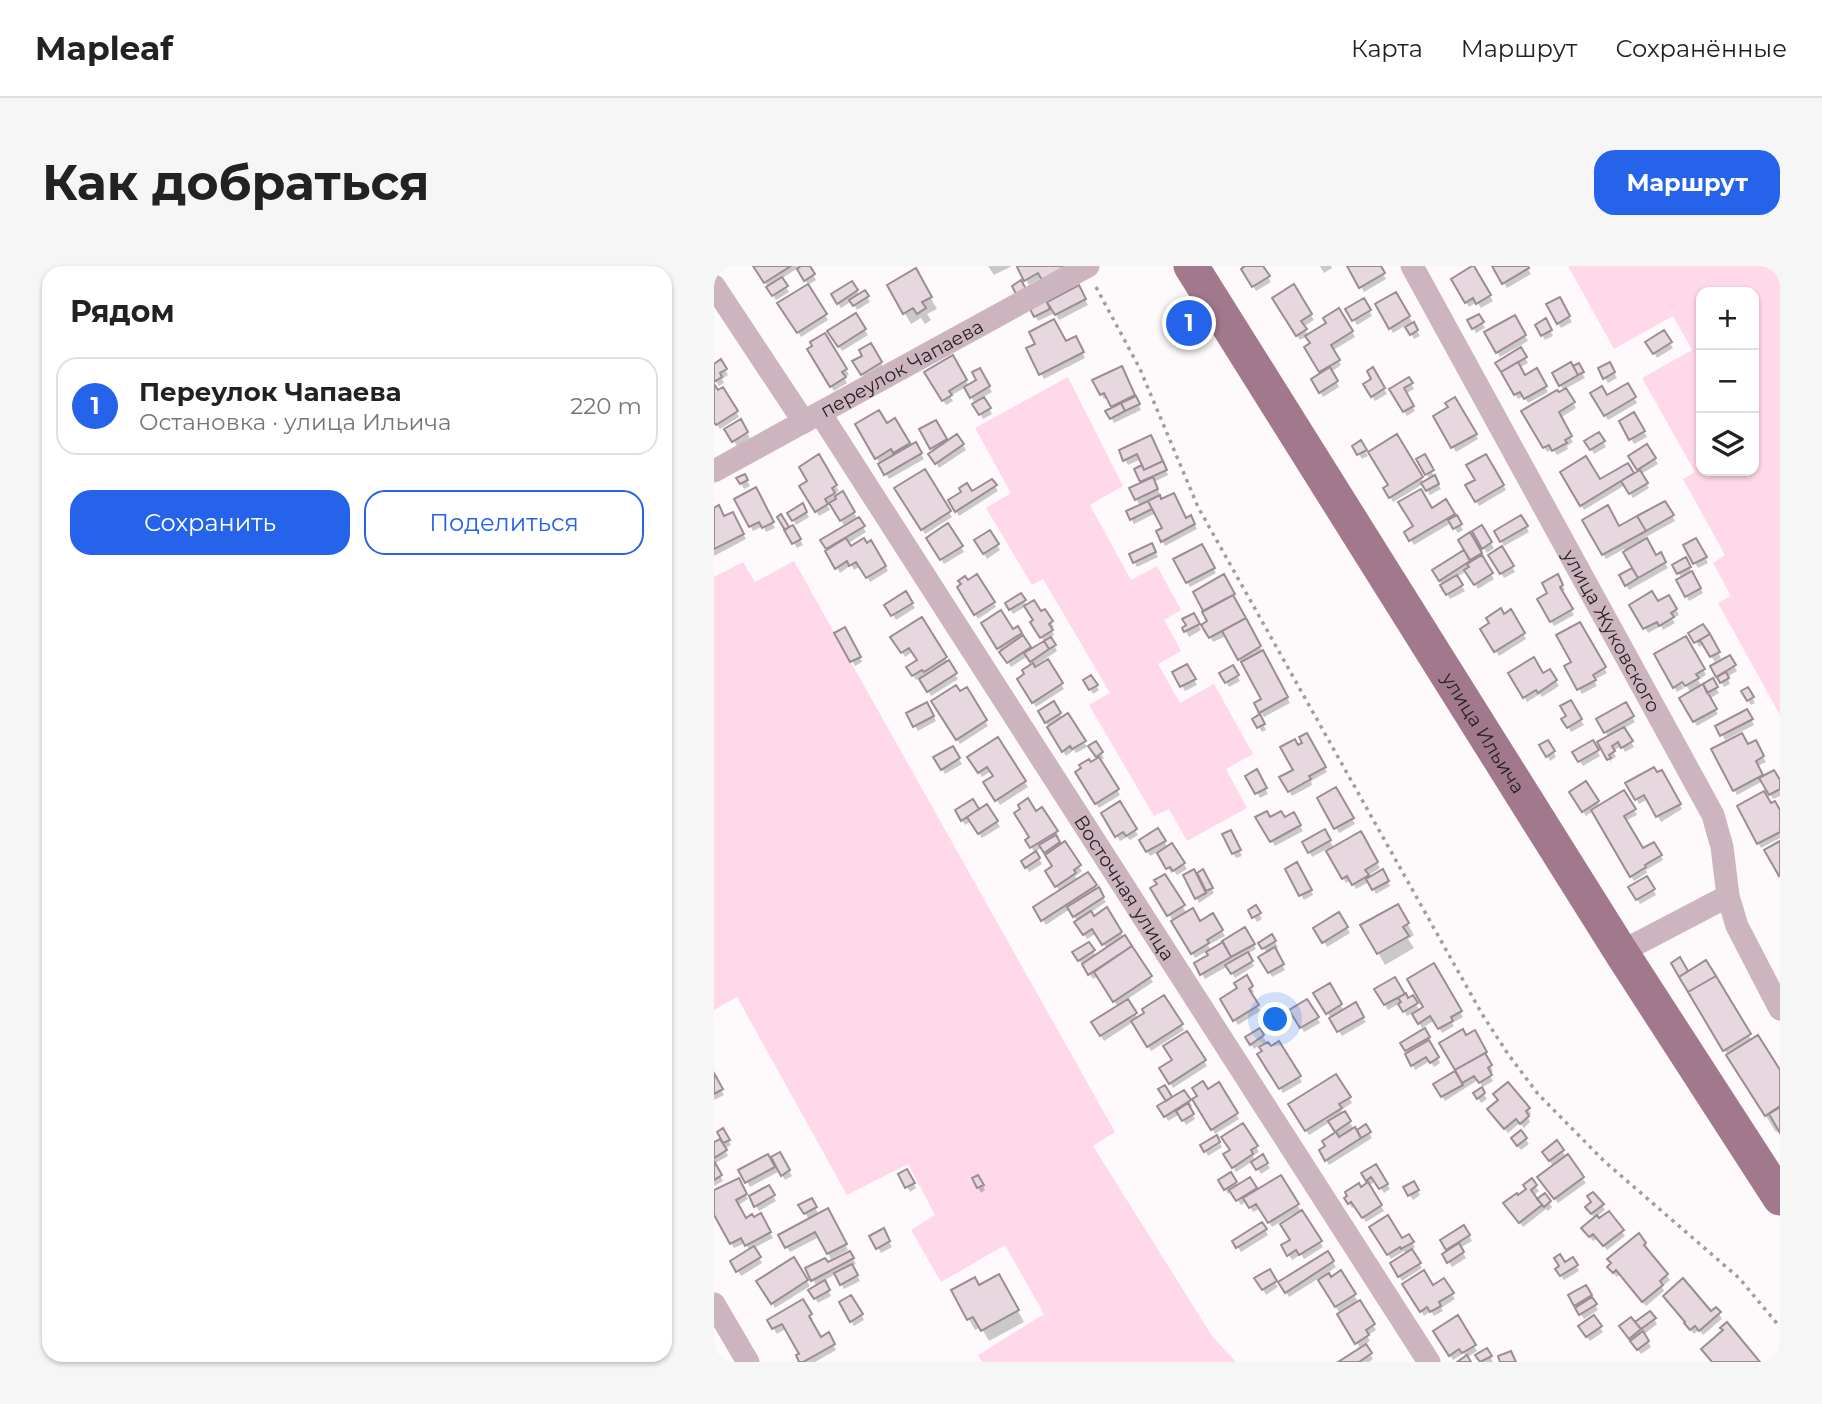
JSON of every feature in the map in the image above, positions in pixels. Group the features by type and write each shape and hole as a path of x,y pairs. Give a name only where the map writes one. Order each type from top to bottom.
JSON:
{"main road":[{"name":"улица Ильича","path":"1191,266 1620,952 1780,1198"}],"street":[{"name":"улица Жуковского","path":"1412,266 1713,815 1722,847 1728,896 1737,926 1774,985 1780,1009"},
{"name":"переулок Чапаева","path":"714,471 1087,267"},
{"name":"Восточная улица","path":"714,286 812,418 1429,1362"},
{"path":"1620,952 1728,896"},
{"path":"714,1304 748,1362"}],"path":[{"path":"1087,267 1140,369 1198,507 1475,1002 1508,1054 1538,1094 1585,1142 1739,1278 1780,1327"}],"shaded area":[{"path":"1568,266 1780,266 1780,715 1718,603 1731,596 1713,563 1725,555 1683,479 1695,472 1642,378 1692,350 1673,316 1614,349"},
{"path":"1068,377 1123,486 1090,505 1131,580 1157,566 1181,610 1164,620 1181,651 1158,664 1180,703 1214,684 1253,754 1226,769 1247,808 1187,841 1169,809 1154,816 1089,705 1110,693 1043,579 1032,585 986,508 1011,493 975,428"},
{"path":"794,561 1115,1132 1093,1146 1212,1336 1236,1362 982,1362 978,1355 1044,1314 1005,1245 941,1282 911,1230 935,1215 908,1164 847,1195 737,997 714,1010 714,577 743,562 755,582"}],"building":[{"path":"753,266 791,266 764,283"},
{"path":"810,266 815,274 804,281 797,269"},
{"path":"1018,266 1066,266 1042,280 1038,273 1024,281"},
{"path":"1245,266 1263,266 1270,276 1252,287 1241,269"},
{"path":"1347,266 1381,266 1385,273 1359,288"},
{"path":"1472,266 1491,295 1476,304 1473,298 1465,303 1451,279"},
{"path":"1492,266 1528,266 1529,268 1502,284"},
{"path":"916,268 932,297 922,302 926,308 917,314 913,308 903,314 887,285"},
{"path":"782,277 788,286 772,296 766,287"},
{"path":"1021,280 1027,291 1017,296 1012,286"},
{"path":"852,281 858,290 837,304 831,294"},
{"path":"808,284 827,314 797,333 777,303"},
{"path":"1294,284 1312,314 1301,321 1307,329 1296,336 1272,298"},
{"path":"1079,285 1086,299 1055,315 1047,302"},
{"path":"865,290 869,296 853,306 849,300"},
{"path":"1396,292 1410,316 1389,329 1375,304"},
{"path":"1560,297 1570,316 1557,324 1546,304"},
{"path":"1364,298 1371,310 1352,321 1345,309"},
{"path":"1046,300 1050,309 1034,317 1030,309"},
{"path":"1339,308 1353,331 1331,345 1340,360 1319,372 1304,347 1310,343 1305,336 1326,323 1323,318"},
{"path":"856,313 866,329 838,347 827,331"},
{"path":"1479,314 1484,322 1472,329 1467,320"},
{"path":"1515,315 1526,335 1496,353 1484,332"},
{"path":"1546,318 1552,330 1541,336 1535,325"},
{"path":"1054,319 1066,341 1076,336 1084,352 1039,375 1026,348 1035,344 1029,332"},
{"path":"1414,322 1418,330 1410,335 1405,327"},
{"path":"1664,330 1672,342 1653,354 1645,342"},
{"path":"825,333 847,369 842,372 846,377 830,387 807,349 812,346 810,342"},
{"path":"871,343 882,362 861,375 852,361 862,356 859,350"},
{"path":"1521,347 1527,357 1501,372 1495,363"},
{"path":"953,355 967,380 949,391 952,395 942,401 924,372"},
{"path":"721,359 727,369 720,373 722,377 714,382 714,364"},
{"path":"1518,362 1525,375 1537,368 1547,386 1524,399 1520,392 1514,395 1501,372"},
{"path":"1571,362 1578,375 1559,386 1552,373"},
{"path":"1610,362 1615,372 1603,379 1598,368"},
{"path":"1579,363 1584,372 1578,375 1573,366"},
{"path":"1122,366 1135,395 1111,407 1104,393 1100,395 1092,380"},
{"path":"1330,367 1338,381 1319,393 1311,379"},
{"path":"1373,367 1385,388 1371,397 1363,384 1371,379 1367,371"},
{"path":"980,368 990,386 970,398 964,387 976,380 972,372"},
{"path":"1409,377 1413,383 1404,388 1414,406 1403,412 1389,389"},
{"path":"1628,383 1636,397 1604,416 1590,393 1602,386 1607,395"},
{"path":"714,384 718,390 723,387 738,411 716,425 714,422"},
{"path":"1566,388 1575,402 1559,412 1572,436 1565,440 1567,443 1552,451 1549,445 1543,448 1521,411 1557,390 1559,392"},
{"path":"1136,396 1140,404 1125,411 1121,403"},
{"path":"984,397 991,408 979,415 972,404"},
{"path":"1455,397 1477,434 1451,448 1433,416 1448,407 1445,403"},
{"path":"1121,403 1125,411 1110,419 1105,411"},
{"path":"879,410 887,423 895,418 910,443 893,453 891,449 875,459 855,424"},
{"path":"1634,412 1645,431 1629,440 1619,421"},
{"path":"741,419 748,432 732,442 724,429"},
{"path":"936,420 947,439 930,449 919,429"},
{"path":"1599,432 1605,441 1590,450 1584,441"},
{"path":"957,434 964,444 935,464 928,454"},
{"path":"1397,434 1423,477 1389,498 1383,488 1388,485 1368,452"},
{"path":"1151,435 1163,461 1144,470 1137,454 1123,461 1119,450"},
{"path":"1361,440 1367,450 1357,455 1352,446"},
{"path":"916,442 922,453 884,475 878,464"},
{"path":"1647,444 1656,458 1637,470 1628,456"},
{"path":"819,454 837,485 832,488 835,493 825,499 828,504 815,512 799,486 807,481 799,467"},
{"path":"1425,454 1434,470 1425,475 1416,459"},
{"path":"1486,454 1504,485 1475,502 1465,485 1475,480 1466,465"},
{"path":"1586,456 1600,479 1628,463 1634,473 1580,506 1560,472"},
{"path":"1163,461 1167,470 1140,482 1134,469 1142,465 1144,470"},
{"path":"925,469 951,511 921,530 894,488"},
{"path":"1640,470 1648,483 1629,494 1621,481"},
{"path":"745,474 748,480 740,484 736,478"},
{"path":"1435,475 1439,484 1426,491 1421,483"},
{"path":"1153,477 1158,489 1135,500 1129,488"},
{"path":"992,479 997,485 955,512 948,500 961,492 959,488 967,483 972,491"},
{"path":"756,487 774,522 762,528 759,522 749,527 734,499"},
{"path":"1421,489 1432,508 1446,499 1455,514 1409,541 1404,532 1413,526 1398,502"},
{"path":"843,491 855,512 840,521 829,503"},
{"path":"1174,493 1186,518 1191,515 1195,524 1161,542 1156,531 1162,528 1148,501 1160,495 1161,499"},
{"path":"1148,501 1152,509 1130,520 1126,511"},
{"path":"1665,501 1674,515 1646,531 1637,516"},
{"path":"803,503 807,512 792,521 787,513"},
{"path":"719,505 724,516 733,512 744,534 714,549 714,508"},
{"path":"1608,505 1619,526 1637,516 1646,531 1602,555 1582,520"},
{"path":"781,514 789,527 785,530 777,517"},
{"path":"1457,515 1462,524 1453,529 1448,520"},
{"path":"1521,515 1528,526 1500,542 1494,531"},
{"path":"859,517 865,526 826,549 820,540"},
{"path":"948,523 963,546 940,560 926,538"},
{"path":"793,525 801,539 792,544 784,530"},
{"path":"1482,525 1492,542 1482,549 1472,531"},
{"path":"990,530 999,544 983,554 974,540"},
{"path":"1470,532 1482,553 1470,560 1458,540"},
{"path":"846,538 851,546 864,538 867,543 871,540 886,566 866,578 856,562 849,566 847,561 835,569 825,551"},
{"path":"1647,538 1656,555 1661,552 1666,562 1638,578 1623,552"},
{"path":"1696,538 1707,557 1693,564 1683,545"},
{"path":"1152,543 1156,552 1133,563 1129,554"},
{"path":"1202,544 1215,568 1186,583 1173,559"},
{"path":"1502,546 1514,566 1500,574 1488,555"},
{"path":"1464,550 1470,561 1439,581 1432,570"},
{"path":"1482,555 1493,573 1474,585 1464,570 1469,567 1467,564"},
{"path":"1686,557 1691,567 1677,574 1672,565"},
{"path":"1632,568 1638,578 1625,586 1619,575"},
{"path":"1692,571 1701,588 1685,597 1676,580"},
{"path":"977,574 995,602 974,615 957,587 961,584 958,581 965,576 968,580"},
{"path":"1224,574 1235,594 1203,611 1193,592"},
{"path":"1558,574 1563,585 1560,587 1573,609 1550,622 1537,599 1547,593 1542,583"},
{"path":"1457,575 1463,585 1446,595 1440,585"},
{"path":"906,591 913,603 891,616 884,605"},
{"path":"1652,591 1658,601 1669,595 1677,609 1671,613 1674,617 1659,626 1657,622 1643,629 1629,605"},
{"path":"1021,593 1026,600 1009,610 1005,603"},
{"path":"1233,595 1246,618 1209,638 1201,625 1207,621 1202,612"},
{"path":"1034,600 1041,611 1045,609 1053,621 1049,624 1053,630 1040,638 1024,606"},
{"path":"1501,608 1504,614 1511,609 1525,633 1494,652 1480,629 1489,623 1486,618"},
{"path":"1001,610 1013,629 1018,626 1022,633 997,649 981,623"},
{"path":"1194,613 1200,624 1184,632 1182,628 1186,625 1182,619"},
{"path":"922,617 947,657 924,672 922,670 912,676 906,667 917,660 909,648 901,653 890,637"},
{"path":"1246,618 1261,646 1238,660 1222,631"},
{"path":"1580,622 1606,667 1593,675 1596,680 1577,690 1564,666 1571,662 1556,635"},
{"path":"1703,624 1710,634 1694,643 1688,633"},
{"path":"845,627 861,657 850,662 834,633"},
{"path":"1710,634 1720,652 1710,657 1700,640"},
{"path":"1023,635 1031,647 1007,663 999,652"},
{"path":"1686,636 1705,669 1696,674 1699,678 1685,686 1682,682 1673,688 1654,654"},
{"path":"1051,637 1056,645 1049,649 1044,641"},
{"path":"1044,641 1049,649 1030,662 1024,653"},
{"path":"1263,650 1288,697 1259,713 1254,703 1261,699 1241,662"},
{"path":"1730,655 1736,665 1716,677 1710,666"},
{"path":"1534,657 1543,673 1550,669 1557,680 1538,693 1536,690 1523,698 1508,673"},
{"path":"1048,659 1063,683 1032,703 1017,679 1024,674 1022,670 1033,663 1035,667"},
{"path":"949,660 957,673 927,692 919,679"},
{"path":"1187,664 1196,679 1180,687 1172,672"},
{"path":"1233,665 1239,675 1225,683 1219,673"},
{"path":"1726,672 1729,678 1720,683 1717,677"},
{"path":"1091,675 1098,685 1089,690 1083,680"},
{"path":"1713,678 1718,687 1707,693 1703,684"},
{"path":"1703,684 1717,709 1693,722 1679,698"},
{"path":"956,685 960,691 967,687 987,720 956,740 931,701"},
{"path":"1748,687 1754,697 1747,701 1741,691"},
{"path":"1571,700 1582,719 1567,728 1561,719 1566,716 1560,706"},
{"path":"1054,701 1061,713 1045,723 1038,711"},
{"path":"927,702 934,716 913,727 906,713"},
{"path":"1626,702 1634,716 1604,733 1596,719"},
{"path":"1747,709 1753,719 1720,736 1715,726"},
{"path":"1068,713 1086,741 1072,749 1070,746 1062,752 1047,727"},
{"path":"1260,714 1265,724 1257,728 1252,719"},
{"path":"1624,727 1633,741 1621,748 1618,742 1612,746 1615,751 1607,760 1597,742"},
{"path":"1307,733 1326,767 1288,792 1279,777 1293,770 1280,747 1295,739 1298,745 1302,743 1299,737"},
{"path":"1742,733 1748,744 1756,740 1764,756 1756,761 1763,775 1733,791 1711,749"},
{"path":"998,737 1026,781 995,801 983,782 993,776 987,767 978,773 967,757"},
{"path":"1548,740 1555,751 1546,757 1539,745"},
{"path":"1593,740 1599,750 1578,762 1572,752"},
{"path":"1096,741 1103,752 1096,757 1088,746"},
{"path":"953,746 960,758 941,770 933,757"},
{"path":"1099,757 1119,789 1095,804 1075,772 1081,768 1079,765"},
{"path":"1654,767 1657,772 1662,770 1681,804 1656,817 1644,795 1635,800 1625,783"},
{"path":"1257,769 1267,788 1255,794 1245,776"},
{"path":"1774,770 1780,780 1780,789 1769,795 1759,778"},
{"path":"1586,781 1599,801 1582,812 1569,792"},
{"path":"1336,787 1354,818 1334,829 1317,798"},
{"path":"1624,790 1636,809 1624,816 1643,848 1654,842 1662,855 1630,877 1591,810"},
{"path":"1764,791 1771,803 1775,801 1780,810 1780,832 1757,844 1737,806"},
{"path":"1028,798 1036,811 1042,807 1058,831 1030,848 1025,840 1029,837 1014,813 1020,809 1018,805"},
{"path":"973,799 979,809 961,821 955,810"},
{"path":"1120,801 1137,829 1126,836 1123,832 1115,837 1101,813"},
{"path":"987,804 998,821 978,834 967,817"},
{"path":"1267,811 1270,817 1281,811 1285,817 1294,812 1301,825 1270,842 1255,817"},
{"path":"1158,828 1166,841 1146,852 1139,840"},
{"path":"1325,829 1331,840 1308,853 1302,842"},
{"path":"1231,830 1241,850 1232,854 1222,834"},
{"path":"1361,831 1378,862 1365,870 1369,875 1352,885 1347,876 1342,879 1326,851"},
{"path":"1056,835 1060,842 1044,853 1039,845"},
{"path":"1065,841 1081,865 1074,870 1076,873 1055,887 1045,871 1052,866 1045,855"},
{"path":"1780,841 1780,875 1779,876 1764,850"},
{"path":"1172,843 1185,863 1173,871 1170,867 1166,869 1157,853"},
{"path":"1036,851 1040,858 1025,868 1021,861"},
{"path":"1297,862 1312,890 1299,896 1285,869"},
{"path":"1194,869 1206,893 1195,899 1183,875"},
{"path":"1203,869 1213,888 1206,891 1197,873"},
{"path":"1383,869 1389,881 1372,890 1366,879"},
{"path":"1088,872 1097,885 1041,921 1033,907"},
{"path":"1165,874 1185,905 1167,916 1150,888 1157,884 1154,880"},
{"path":"1647,876 1655,889 1636,900 1628,887"},
{"path":"1099,887 1104,897 1073,917 1067,907"},
{"path":"1398,904 1409,923 1403,927 1409,936 1377,954 1360,925"},
{"path":"1256,905 1261,913 1252,918 1248,910"},
{"path":"1107,907 1122,932 1102,945 1092,929 1083,935 1074,922 1091,911 1094,916"},
{"path":"1193,908 1200,921 1213,913 1223,930 1191,954 1171,921"},
{"path":"1339,912 1348,927 1322,943 1313,928"},
{"path":"1245,927 1255,944 1231,957 1222,941"},
{"path":"1272,934 1276,941 1262,949 1258,943"},
{"path":"1125,935 1132,946 1088,975 1082,964"},
{"path":"1089,942 1095,950 1078,961 1072,952"},
{"path":"1223,942 1231,957 1200,975 1194,963"},
{"path":"1132,946 1152,976 1113,1002 1094,972"},
{"path":"1275,947 1284,964 1268,973 1258,957"},
{"path":"1248,952 1253,961 1231,974 1225,965"},
{"path":"1680,957 1688,971 1679,977 1671,963"},
{"path":"1706,960 1716,976 1688,992 1679,977"},
{"path":"1434,963 1462,1011 1451,1017 1453,1021 1438,1029 1430,1016 1418,1024 1412,1014 1423,1007 1407,979"},
{"path":"1247,975 1253,986 1249,989 1259,1005 1233,1021 1220,999 1237,988 1234,983"},
{"path":"1716,976 1751,1034 1723,1051 1688,992"},
{"path":"1395,977 1405,994 1384,1005 1374,989"},
{"path":"1330,983 1342,1004 1326,1014 1313,993"},
{"path":"1406,993 1408,998 1413,995 1418,1003 1403,1012 1398,998"},
{"path":"1164,995 1183,1024 1147,1047 1131,1021 1144,1013 1142,1009"},
{"path":"1128,999 1137,1013 1100,1036 1091,1022"},
{"path":"1307,999 1319,1017 1300,1028 1289,1010"},
{"path":"1356,1002 1364,1017 1337,1032 1329,1018"},
{"path":"1260,1028 1264,1035 1250,1045 1245,1037"},
{"path":"1425,1028 1430,1037 1405,1051 1400,1043"},
{"path":"1463,1029 1466,1035 1475,1030 1487,1052 1455,1070 1439,1043"},
{"path":"1187,1031 1206,1060 1169,1084 1159,1068 1172,1060 1163,1046"},
{"path":"1758,1035 1780,1070 1780,1106 1765,1116 1726,1055"},
{"path":"1429,1040 1439,1057 1430,1063 1426,1057 1411,1066 1405,1054"},
{"path":"1279,1041 1301,1076 1279,1089 1257,1054 1262,1051 1259,1047 1268,1042 1271,1046"},
{"path":"1485,1053 1492,1065 1488,1068 1492,1075 1479,1083 1474,1076 1462,1083 1455,1070"},
{"path":"1455,1071 1463,1085 1441,1097 1433,1084"},
{"path":"714,1073 723,1089 714,1094"},
{"path":"1336,1074 1351,1097 1339,1104 1342,1108 1305,1131 1288,1104"},
{"path":"1203,1081 1208,1089 1219,1082 1238,1113 1211,1130 1192,1099 1197,1096 1192,1088"},
{"path":"1508,1082 1530,1108 1526,1111 1529,1116 1520,1124 1516,1119 1504,1129 1487,1109 1498,1100 1493,1094"},
{"path":"1165,1085 1172,1097 1166,1101 1158,1089"},
{"path":"1482,1087 1485,1093 1477,1099 1473,1093"},
{"path":"1184,1090 1191,1100 1164,1117 1157,1106"},
{"path":"1188,1103 1194,1114 1182,1121 1176,1111"},
{"path":"1780,1107 1780,1133 1769,1114"},
{"path":"1345,1111 1351,1121 1335,1132 1328,1121"},
{"path":"1243,1123 1258,1146 1251,1150 1253,1154 1232,1168 1223,1154 1230,1150 1221,1137"},
{"path":"1366,1124 1371,1132 1361,1138 1357,1130"},
{"path":"1355,1127 1361,1138 1325,1161 1319,1150 1325,1146 1322,1141 1336,1132 1339,1137"},
{"path":"723,1128 730,1140 723,1143 717,1132"},
{"path":"1521,1130 1527,1138 1517,1146 1511,1138"},
{"path":"1217,1135 1220,1142 1204,1152 1200,1145"},
{"path":"720,1139 727,1150 714,1158 714,1142"},
{"path":"1557,1140 1564,1150 1549,1161 1542,1152"},
{"path":"780,1152 790,1170 781,1176 771,1157"},
{"path":"768,1154 775,1167 745,1183 738,1170"},
{"path":"1263,1154 1268,1163 1256,1170 1251,1162"},
{"path":"1568,1154 1584,1177 1554,1199 1537,1177"},
{"path":"714,1161 722,1175 714,1180"},
{"path":"1376,1164 1388,1184 1379,1189 1371,1177 1366,1181 1361,1173"},
{"path":"907,1169 915,1183 905,1188 898,1174"},
{"path":"1231,1172 1237,1182 1224,1190 1218,1180"},
{"path":"978,1175 984,1185 977,1188 972,1178"},
{"path":"1281,1175 1299,1204 1268,1223 1256,1204 1249,1208 1243,1198"},
{"path":"1250,1177 1257,1188 1236,1201 1229,1190"},
{"path":"739,1178 747,1194 736,1200 746,1218 761,1213 771,1232 745,1246 741,1238 730,1244 714,1215 714,1190"},
{"path":"1532,1178 1537,1185 1531,1190 1542,1205 1519,1223 1503,1203 1526,1189 1523,1185"},
{"path":"1414,1181 1419,1190 1408,1196 1403,1187"},
{"path":"1368,1182 1382,1205 1362,1218 1351,1202 1348,1204 1344,1198 1347,1196 1345,1192 1359,1183 1361,1187"},
{"path":"769,1185 775,1195 754,1207 749,1196"},
{"path":"1593,1192 1604,1204 1591,1214 1585,1207 1591,1202 1587,1196"},
{"path":"1545,1193 1551,1201 1544,1207 1537,1199"},
{"path":"812,1198 817,1207 804,1214 798,1205"},
{"path":"828,1208 847,1244 827,1254 815,1232 785,1248 778,1235"},
{"path":"1302,1210 1322,1241 1299,1255 1296,1250 1287,1256 1281,1245 1290,1240 1280,1224"},
{"path":"1609,1211 1624,1230 1603,1246 1593,1234 1589,1237 1581,1228 1597,1215 1599,1218"},
{"path":"1388,1215 1402,1238 1409,1234 1414,1242 1387,1255 1369,1227"},
{"path":"1262,1222 1267,1229 1236,1248 1232,1241"},
{"path":"1464,1225 1470,1235 1446,1250 1440,1240"},
{"path":"884,1228 890,1241 876,1249 869,1236"},
{"path":"1639,1233 1646,1243 1644,1245 1668,1274 1660,1281 1663,1285 1642,1302 1616,1270 1613,1273 1607,1267 1611,1263 1607,1259"},
{"path":"1459,1243 1464,1252 1447,1263 1442,1254"},
{"path":"754,1246 761,1257 736,1272 730,1261"},
{"path":"1412,1249 1421,1263 1398,1277 1390,1263"},
{"path":"850,1251 854,1258 811,1281 805,1268 825,1258 828,1262"},
{"path":"1328,1251 1334,1261 1285,1293 1278,1282"},
{"path":"1560,1254 1565,1262 1573,1257 1578,1265 1560,1276 1555,1269 1559,1266 1554,1258"},
{"path":"794,1257 808,1280 771,1304 756,1281"},
{"path":"852,1264 858,1275 840,1285 834,1273"},
{"path":"1270,1269 1277,1281 1262,1290 1254,1278"},
{"path":"1341,1270 1356,1294 1335,1307 1318,1280 1329,1273 1331,1277"},
{"path":"1424,1270 1433,1285 1444,1278 1454,1293 1439,1302 1441,1306 1430,1312 1427,1307 1420,1312 1402,1284"},
{"path":"999,1274 1019,1310 981,1331 973,1317 967,1320 951,1290 975,1277 979,1285"},
{"path":"1683,1278 1711,1311 1716,1307 1721,1312 1699,1331 1695,1326 1690,1330 1663,1296"},
{"path":"825,1280 830,1290 814,1299 808,1290"},
{"path":"1586,1285 1592,1295 1574,1306 1568,1295"},
{"path":"851,1295 863,1314 850,1322 839,1302"},
{"path":"1592,1297 1597,1304 1579,1315 1575,1308"},
{"path":"803,1299 821,1337 829,1332 835,1344 799,1362 796,1355 799,1354 782,1324 772,1329 767,1320"},
{"path":"1360,1300 1375,1324 1366,1330 1369,1335 1355,1344 1337,1314"},
{"path":"1650,1311 1656,1318 1641,1329 1635,1322"},
{"path":"1458,1315 1476,1345 1462,1353 1459,1349 1449,1356 1433,1331"},
{"path":"1594,1315 1602,1326 1586,1337 1578,1326"},
{"path":"1631,1317 1641,1329 1629,1339 1619,1326"},
{"path":"1727,1322 1760,1362 1712,1362 1701,1349 1723,1330 1720,1328"},
{"path":"1643,1331 1649,1341 1637,1350 1630,1341"},
{"path":"1366,1344 1372,1353 1359,1362 1338,1362"},
{"path":"1487,1348 1492,1356 1480,1362 1475,1355"},
{"path":"1511,1351 1516,1362 1500,1362 1498,1356"},
{"path":"1467,1355 1471,1362 1457,1362"}],"place":[{"name":"Переулок Чапаева","path":"1189,323"}]}
